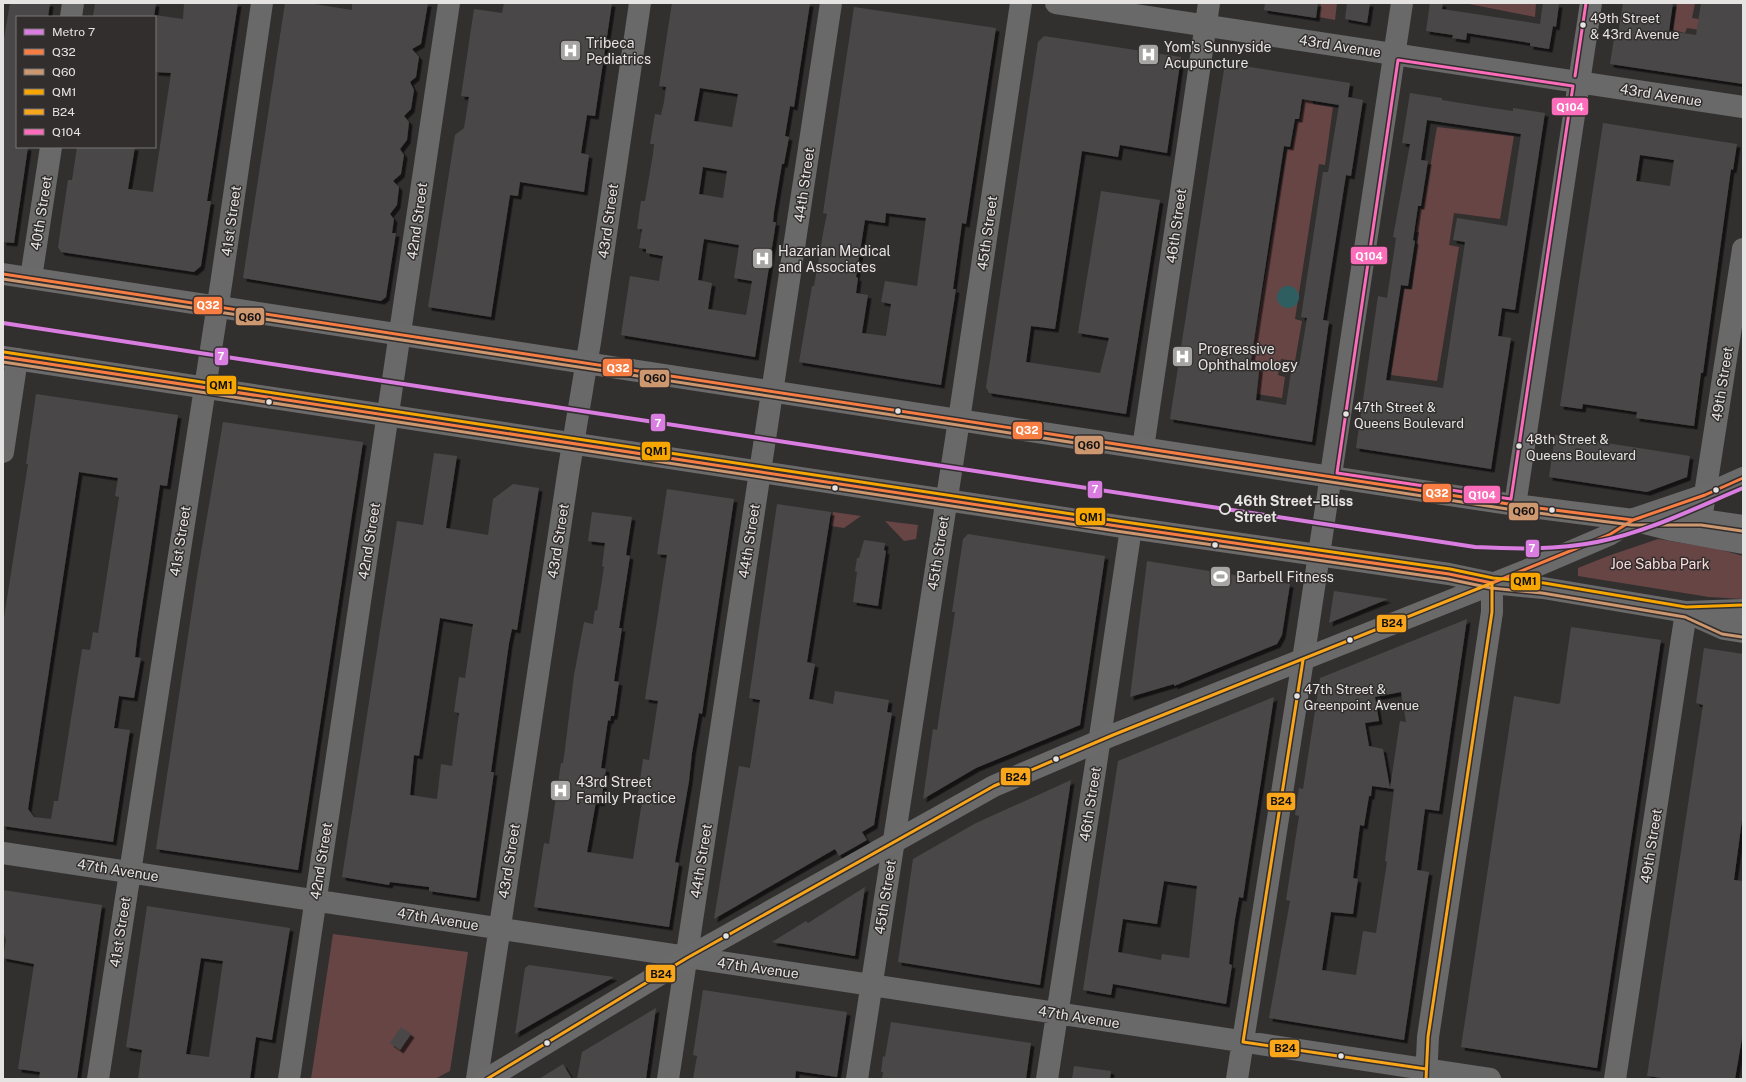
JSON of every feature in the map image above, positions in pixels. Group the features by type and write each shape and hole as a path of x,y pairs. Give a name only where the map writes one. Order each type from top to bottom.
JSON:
{"main road":[{"path":"3,274 1515,505 1633,520 1672,530 1743,543"},
{"path":"10,358 1131,528 1449,574 1492,583 1543,588 1686,612 1743,610"},
{"path":"487,1079 687,958 994,786 1099,740 1303,660 1609,535 1633,520 1705,495 1743,478"}],"street":[{"path":"71,16 73,3"},
{"name":"41st Street","path":"98,1079 262,3"},
{"name":"42nd Street","path":"289,1079 449,3"},
{"name":"43rd Street","path":"477,1079 568,468 574,444 640,3"},
{"name":"44th Street","path":"668,1079 831,3"},
{"name":"45th Street","path":"857,1079 947,500 1021,3"},
{"name":"43rd Avenue","path":"1056,3 1743,107"},
{"name":"46th Street","path":"1143,448 1209,3"},
{"path":"1238,1079 1319,556 1402,3"},
{"path":"1515,505 1591,3"},
{"name":"40th Street","path":"31,278 51,148"},
{"name":"49th Street","path":"1702,520 1743,249"},
{"path":"3,452 10,358"},
{"path":"1633,520 1702,520 1743,526"},
{"name":"46th Street","path":"1047,1079 1131,528"},
{"path":"1426,1074 1429,1029 1492,612 1492,583"},
{"path":"1686,612 1724,629 1743,632"},
{"name":"49th Street","path":"1615,1079 1686,612"},
{"name":"47th Avenue","path":"3,853 1243,1042 1426,1074 1490,1079"}],"green space":[{"path":"1321,3 1337,3 1335,20 1319,17"},
{"path":"1464,3 1536,3 1535,17"},
{"path":"1677,3 1695,3 1692,18 1729,24 1727,34 1687,28 1685,33 1673,30"},
{"path":"1305,97 1313,98 1313,104 1333,107 1325,165 1319,164 1295,319 1302,321 1295,361 1281,359 1278,375 1285,377 1282,398 1257,394 1260,362 1251,359 1287,149 1292,149 1297,121 1300,121"},
{"path":"1437,127 1514,136 1500,219 1454,213 1449,245 1459,247 1437,381 1391,375 1404,289 1412,289 1419,232 1416,232 1420,208 1423,209"},
{"path":"833,512 861,516 844,528 831,526"},
{"path":"885,521 918,525 916,539 904,541"},
{"name":"Joe Sabba Park","path":"1658,539 1718,549 1743,556 1743,599 1709,597 1578,576 1578,568"},
{"path":"333,934 468,952 450,1071 435,1079 311,1079"}],"water":[{"path":"1288,286 1296,289 1299,297 1296,305 1288,308 1280,305 1277,297 1280,289"}],"building":[{"path":"10,3 50,3 48,16 16,16 16,148 28,148 14,243 3,242 3,44"},
{"path":"95,3 156,3 154,16 93,16"},
{"path":"184,3 238,3 207,201 211,201 201,266 194,272 61,252 58,247 68,180 72,180 77,148 135,148 128,189 153,192 171,73 156,72 155,15 183,19"},
{"path":"285,3 308,3 352,10 352,3 428,3 421,44 412,49 419,57 416,77 410,82 414,90 411,109 404,116 409,122 407,140 400,149 404,155 401,174 393,181 399,187 397,205 390,214 394,219 392,233 396,233 386,297 381,301 243,278"},
{"path":"504,3 612,3 595,116 587,115 581,153 589,155 584,192 520,182 518,196 510,195 491,317 428,307 455,135 464,128 469,97 461,96 474,9 502,13"},
{"path":"672,3 810,3 794,107 790,106 785,136 789,137 784,164 782,164 774,212 773,222 776,222 755,357 621,335 630,276 659,281 663,256 646,253 646,249 639,248 642,229 637,229 641,201 645,201 653,154 654,144 650,144 655,114 661,115 664,102 666,87 659,86","holes":["700,88 738,94 732,127 694,121","703,167 727,171 723,198 699,194","704,239 739,245 734,278 752,281 746,315 708,309 712,283 698,280"]},
{"path":"1265,3 1318,3 1316,18 1264,10"},
{"path":"1347,3 1370,3 1367,23 1345,19"},
{"path":"1430,3 1443,3 1442,9 1540,24 1543,3 1559,4 1556,27 1553,26 1549,49 1530,46 1530,43 1467,33 1466,40 1452,38 1453,35 1426,31"},
{"path":"1623,3 1673,3 1669,31 1696,35 1701,3 1743,3 1743,84 1610,64 1614,39 1617,40"},
{"path":"854,7 996,28 966,224 962,223 953,289 956,289 941,385 799,362 812,286 814,286 827,214 823,213","holes":["886,213 926,218 917,286 885,281 881,302 891,304 886,336 862,333 868,295 856,293 858,278 856,277 865,220 885,223"]},
{"path":"1044,36 1181,57 1167,153 1120,145 1118,157 1082,151 1055,329 1031,326 1026,362 1100,373 1109,338 1078,333 1101,191 1160,200 1126,414 989,393 986,387 1038,42"},
{"path":"1225,63 1350,83 1348,97 1363,100 1351,176 1346,175 1323,320 1329,321 1312,442 1170,419","holes":["1302,99 1339,105 1328,172 1323,172 1301,317 1307,318 1299,366 1292,365 1286,405 1256,400 1260,362 1251,360 1284,146 1290,147 1295,119 1299,119"]},
{"path":"1410,93 1479,106 1513,111 1513,108 1545,113 1515,310 1502,308 1498,336 1511,338 1491,469 1356,448 1378,296 1387,298 1396,238 1393,237 1410,144 1402,143","holes":["1427,120 1521,134 1507,226 1457,218 1453,240 1465,242 1443,388 1386,380 1401,285 1408,286 1415,241 1413,240 1418,206 1421,206 1428,161 1421,160"]},
{"path":"1603,123 1737,144 1733,170 1731,169 1703,373 1701,373 1694,426 1636,418 1637,412 1583,404 1582,409 1560,406","holes":["1640,155 1674,160 1670,186 1636,181"]},
{"path":"36,394 178,415 167,486 160,485 137,639 135,657 141,658 134,698 119,696 114,728 130,730 113,842 3,826 3,624 28,464 26,464","holes":["79,472 118,478 115,496 119,497 98,633 93,632 90,650 82,649 58,801 54,801 51,819 34,817 28,809"]},
{"path":"223,422 363,442 298,870 156,849 197,576"},
{"path":"1555,435 1690,456 1687,477 1647,492 1549,477"},
{"path":"434,453 457,456 446,528 488,535 493,499 513,484 539,488 517,630 512,629 509,643 491,772 494,772 476,898 429,891 429,887 390,882 389,885 342,877 397,521 423,525","holes":["440,618 473,624 465,678 459,677 454,712 459,713 452,766 441,764 437,799 410,795 414,755 419,756"]},
{"path":"667,489 734,499 702,714 699,713 675,862 679,863 669,927 534,907 544,843 549,844 561,763 563,763 574,675 584,622 593,624 595,610 597,611 604,567 602,566 605,543 588,541 592,512 632,517 626,555 630,556 619,628 622,628 614,681 619,682 614,716 611,716 610,721 608,720 601,768 606,769 601,803 596,802 587,852 633,859 643,795 638,794 643,759 649,760 658,701 645,699 667,555 657,554"},
{"path":"777,504 831,512 807,662 815,664 809,699 833,704 835,691 889,700 887,712 892,713 874,825 862,832 867,840 839,856 835,849 714,919 739,766 750,768 760,700 749,698"},
{"path":"968,534 1105,556 1080,725 976,768 923,799 933,729 937,730 955,612 952,612 963,539"},
{"path":"864,540 885,543 884,550 886,551 878,606 853,602 857,572 855,571 857,558 859,558"},
{"path":"1147,561 1290,584 1282,635 1277,644 1174,686 1174,684 1130,697"},
{"path":"1334,591 1388,599 1329,623"},
{"path":"1467,619 1439,811 1425,809 1417,870 1429,872 1404,1040 1269,1018 1290,901 1286,900 1299,816 1295,815 1299,788 1303,789 1320,678","holes":["1401,692 1406,722 1400,721 1390,788 1383,749 1369,746 1365,723 1379,721 1375,697","1372,786 1394,789 1385,861 1387,862 1376,933 1363,931 1356,975 1322,970 1331,912 1353,914 1358,879 1353,878 1360,825 1364,826"]},
{"path":"1571,627 1661,640 1597,1068 1461,1047 1514,696 1558,704 1560,703"},
{"path":"1704,648 1743,654 1743,812 1734,880 1743,881 1743,1032 1735,1079 1669,1079 1647,1076 1703,705 1696,703"},
{"path":"1274,697 1243,898 1239,897 1235,919 1229,964 1232,965 1226,1004 1113,984 1111,995 1083,990 1118,761","holes":["1164,881 1197,886 1189,958 1162,954 1161,960 1118,952 1123,919 1157,924"]},
{"path":"1071,780 1040,985 898,962 913,859 976,823"},
{"path":"865,887 855,956 772,942 806,921 808,923"},
{"path":"3,890 102,905 77,1079 39,1079 40,1072 18,1069 34,964 3,958 6,940 3,931"},
{"path":"147,906 290,928 272,1040 256,1037 250,1079 138,1079 142,1050 126,1047","holes":["201,958 223,961 209,1057 186,1054"]},
{"path":"529,965 614,977 515,1034 525,968"},
{"path":"703,990 847,1012 837,1077 796,1071 795,1079 693,1079 697,1056 693,1055"},
{"path":"656,1008 646,1079 577,1079 582,1052"},
{"path":"891,1022 1031,1043 1026,1079 882,1079 883,1072 881,1072 883,1056 885,1057"},
{"path":"401,1027 411,1034 400,1050 390,1043"},
{"path":"563,1064 572,1079 539,1079"},
{"path":"1074,1066 1111,1071 1110,1079 1072,1079"}],"metro line":[{"name":"7","path":"3,323 1475,547 1551,548 1582,545 1616,538 1653,526 1743,488"}],"transit line":[{"name":"Q104","path":"1575,76 1586,3"},
{"name":"Q104","path":"1398,60 1573,86 1511,499 1337,473 1398,60"},
{"name":"Q32","path":"3,274 1515,505 1633,520 1642,517"},
{"name":"Q60","path":"3,279 1514,510 1632,525 1701,525 1742,531"},
{"name":"QM1","path":"4,352 1118,521 1450,569 1493,578 1544,583 1686,607 1743,605"},
{"name":"Q32","path":"3,357 1117,526 1449,574 1492,583 1609,535 1633,520 1705,495 1743,478"},
{"name":"Q60","path":"3,362 1116,531 1448,579 1491,588 1542,593 1685,617 1722,634 1742,637"},
{"name":"B24","path":"487,1079 687,958 994,786 1113,735 1492,583 1492,612 1428,1037 1426,1079"},
{"name":"B24","path":"1303,660 1243,1042 1426,1069"}],"place":[{"name":"49th Street & 43rd Avenue","path":"1583,25"},
{"name":"Tribeca Pediatrics","path":"570,51"},
{"name":"Yom's Sunnyside Acupuncture","path":"1149,55"},
{"name":"Hazarian Medical and Associates","path":"763,259"},
{"name":"Progressive Ophthalmology","path":"1183,357"},
{"name":"47th Street & Queens Boulevard","path":"1346,414"},
{"name":"48th Street & Queens Boulevard","path":"1519,446"},
{"name":"46th Street–Bliss Street","path":"1225,509"},
{"name":"Barbell Fitness","path":"1220,577"},
{"name":"47th Street & Greenpoint Avenue","path":"1297,696"},
{"name":"43rd Street Family Practice","path":"561,790"}]}
